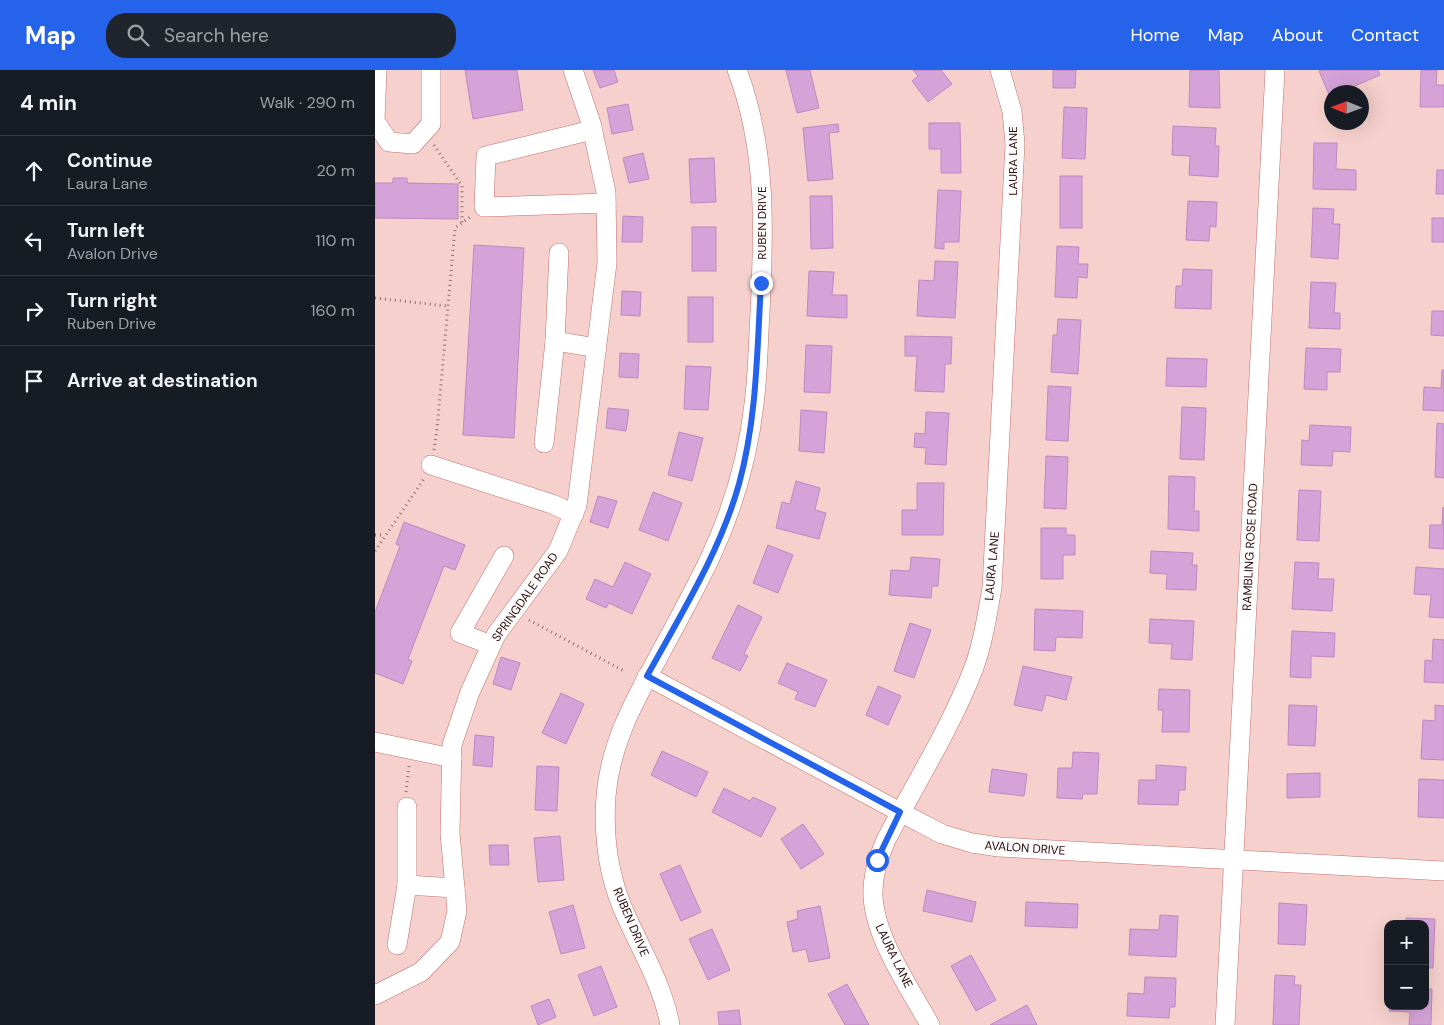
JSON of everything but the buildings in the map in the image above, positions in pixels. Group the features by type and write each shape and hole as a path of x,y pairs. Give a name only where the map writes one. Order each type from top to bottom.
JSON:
{"street":[{"path":"377,70 375,121 389,142 413,144 431,124 431,70"},
{"name":"SPRINGDALE ROAD","path":"375,995 421,972 450,942 457,911 450,833 452,745 470,692 496,635 558,551 577,505 607,263 605,192 593,130 573,70"},
{"name":"RUBEN DRIVE","path":"670,1025 660,990 617,894 608,858 605,821 606,794 611,760 623,724 710,558 738,485 747,448 755,402 764,213 761,169 754,127 737,70"},
{"name":"LAURA LANE","path":"930,1025 889,950 875,915 873,881 877,860 900,812 958,703 974,668 983,636 992,588 1015,144 1012,111 1000,70"},
{"name":"RAMBLING ROSE ROAD","path":"1225,1025 1275,70"},
{"path":"593,130 486,156 484,206 606,203"},
{"path":"544,443 555,340 559,253"},
{"path":"555,340 597,348"},
{"path":"431,466 552,504 573,514"},
{"path":"491,645 460,633 504,556"},
{"name":"AVALON DRIVE","path":"647,676 942,834 972,843 999,847 1444,870"},
{"path":"375,742 452,758"},
{"path":"397,945 407,885 407,807"},
{"path":"407,885 455,888"}],"path":[{"path":"425,131 462,186 462,223"},
{"path":"375,550 430,470 437,429 455,228 484,206"},
{"path":"375,298 447,306"},
{"path":"375,535 385,535"},
{"path":"513,612 624,671"},
{"path":"407,807 405,798 410,750"}],"route":[{"path":"761,283 755,402 738,485 710,558 647,676 900,812 877,860"}]}
